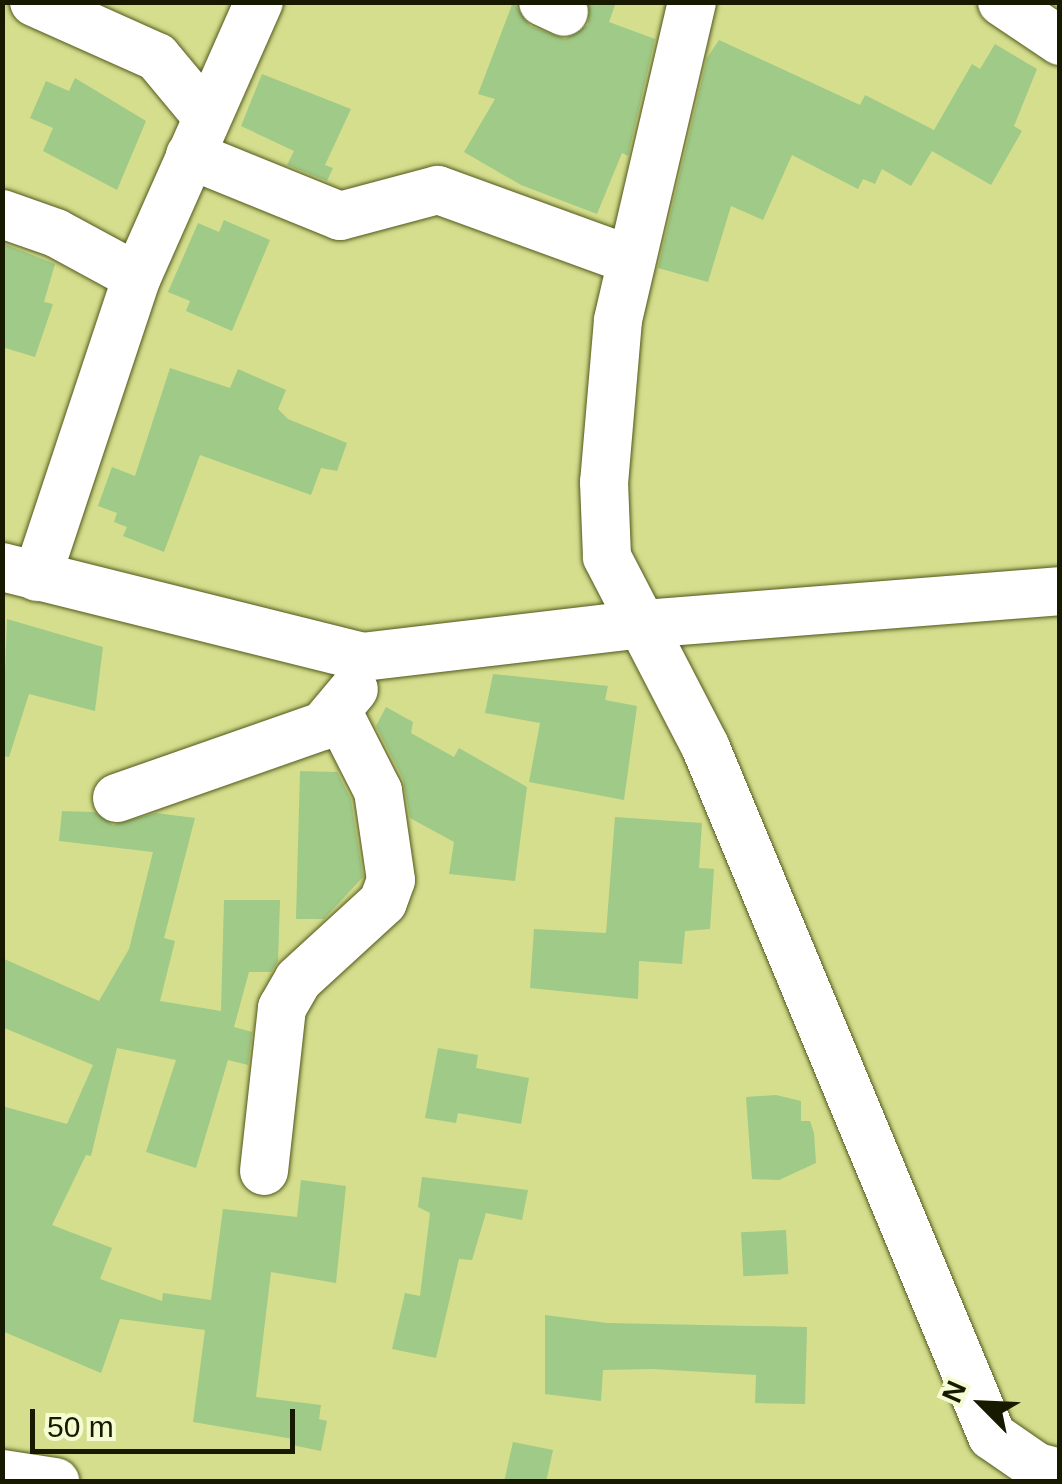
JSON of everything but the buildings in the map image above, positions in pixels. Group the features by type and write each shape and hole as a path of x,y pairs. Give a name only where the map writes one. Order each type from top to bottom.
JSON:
{"street":[{"path":"34,2 158,57 199,136 340,216 438,190 628,259"},
{"path":"258,2 137,276 20,572 362,656 643,624 1060,591"},
{"path":"692,2 628,259 604,482 607,557 705,746 992,1436 1037,1467 1060,1473"},
{"path":"1002,2 1060,41"},
{"path":"2,214 56,233 137,276"},
{"path":"117,798 222,766 339,714 353,692 362,656"},
{"path":"264,1171 282,1008 298,980 374,912 390,880 378,791 339,714"},
{"path":"2,1474 56,1482"}]}
